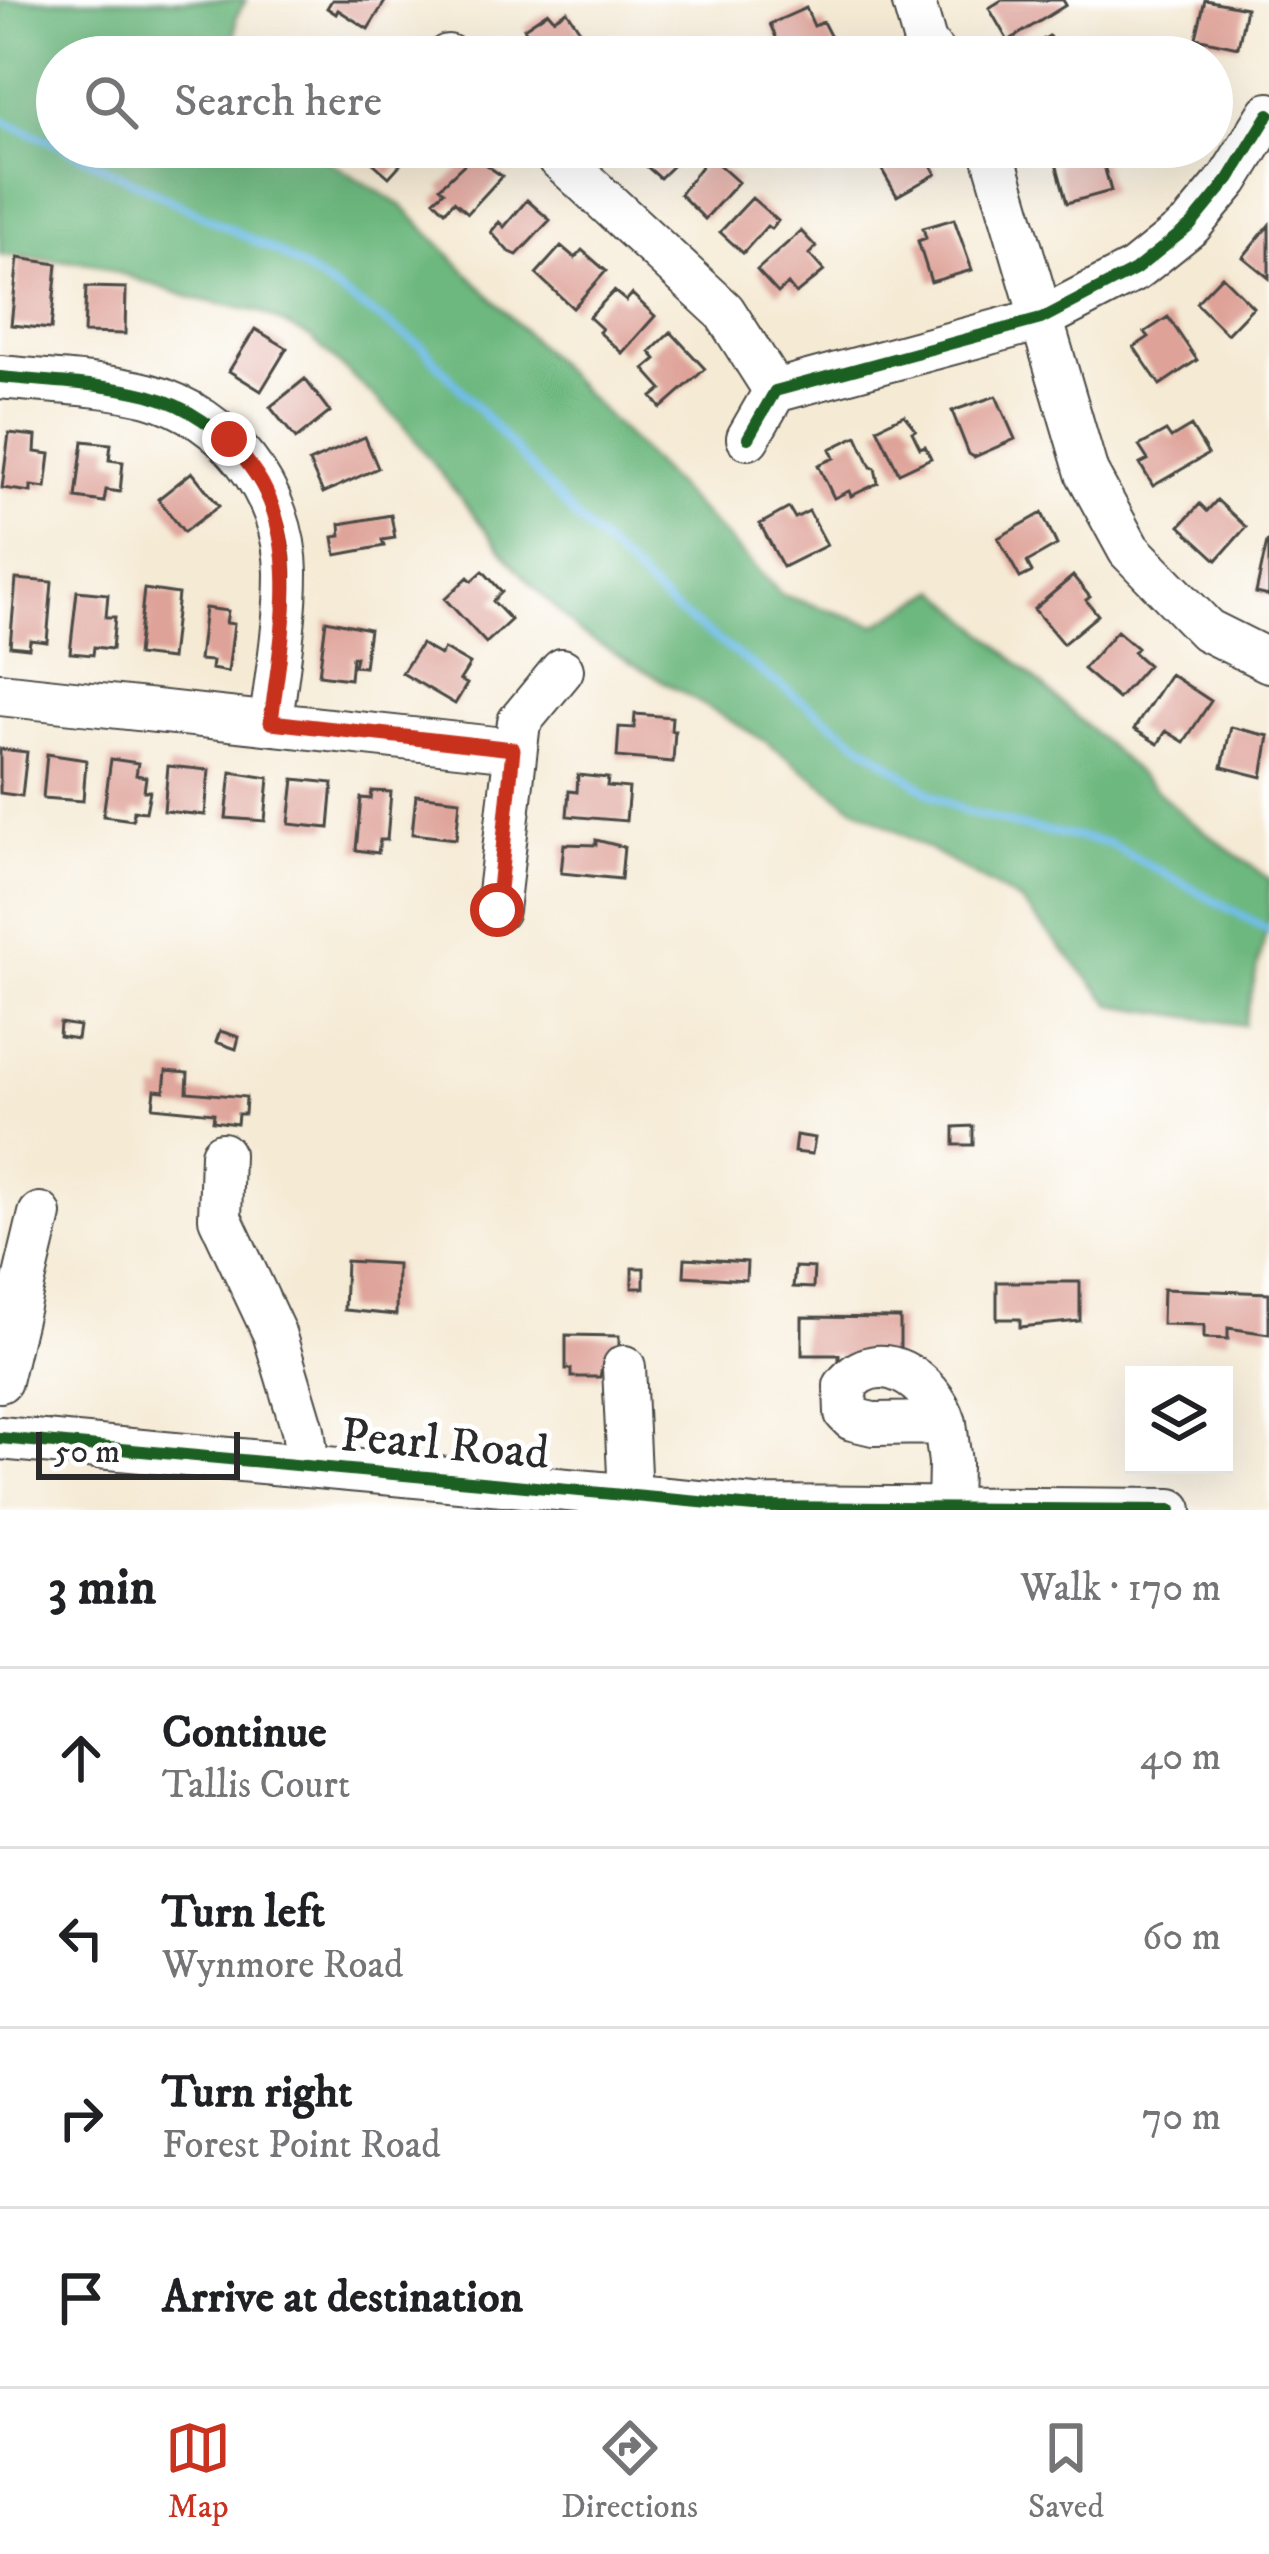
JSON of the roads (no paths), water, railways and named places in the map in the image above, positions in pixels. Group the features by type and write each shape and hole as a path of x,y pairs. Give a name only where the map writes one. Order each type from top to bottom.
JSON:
{"street":[{"path":"913,0 923,36"},
{"path":"748,438 775,391 1041,319 1135,270 1192,225 1229,179 1269,114"},
{"path":"570,168 724,311 775,391"},
{"path":"997,168 1088,473 1129,550 1207,630 1269,661"},
{"path":"0,377 147,395 185,408 229,439 262,484 286,568 271,722"},
{"path":"497,910 519,722 562,670"},
{"path":"0,694 513,749"},
{"path":"222,1154 220,1218 274,1333 303,1430 308,1466"},
{"path":"0,1381 40,1214"},
{"path":"625,1366 630,1496"},
{"path":"945,1423 950,1508"},
{"name":"Pearl Road","path":"0,1438 754,1507 1171,1510"}],"waterway":[{"path":"0,120 36,135"},
{"path":"106,168 281,254 422,346 578,520 671,607 934,796 964,811 1018,826 1108,843 1269,930"}]}
